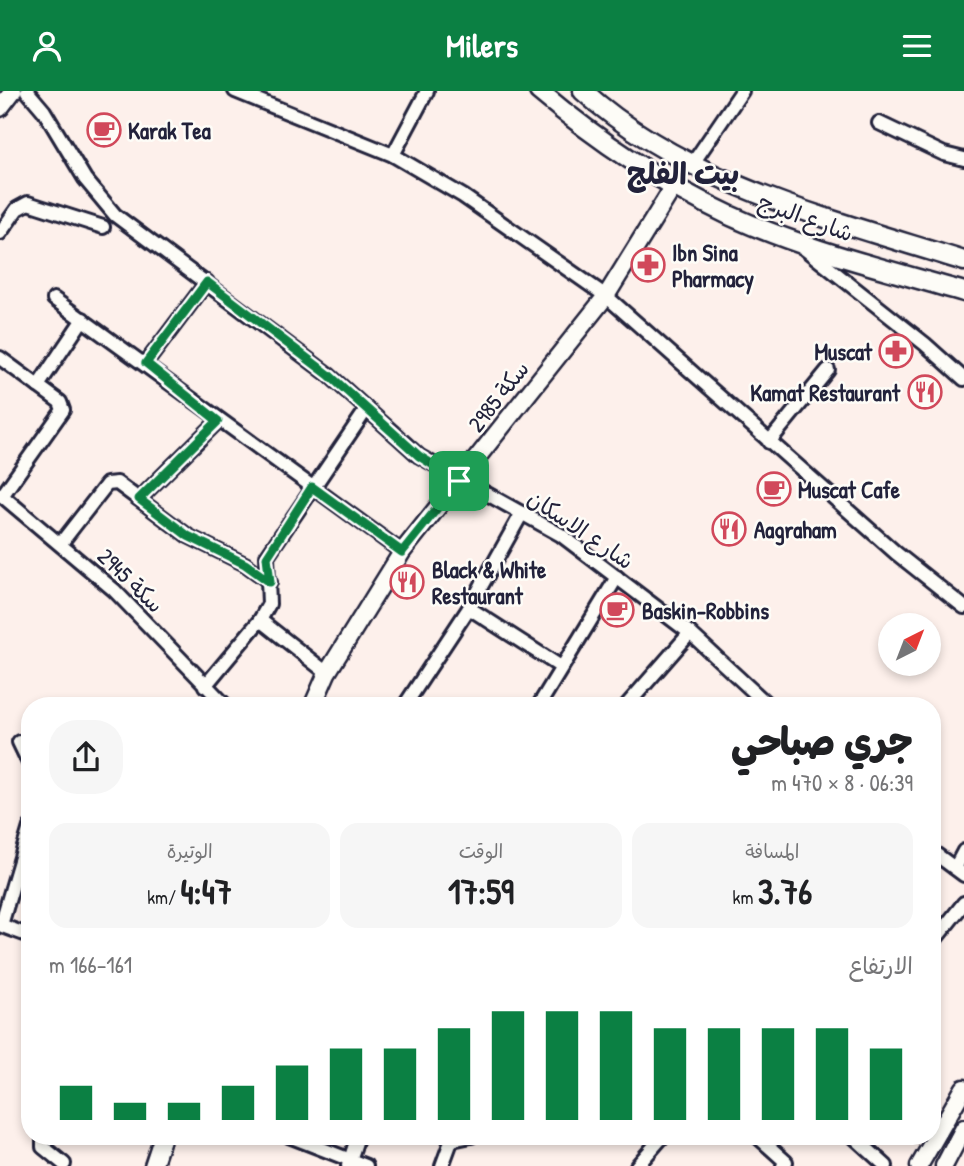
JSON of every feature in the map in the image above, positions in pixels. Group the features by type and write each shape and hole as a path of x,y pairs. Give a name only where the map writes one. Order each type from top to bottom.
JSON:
{"main road":[{"name":"شارع البرج","path":"539,91 584,129 674,186 731,216 794,240 964,292"},
{"name":"شارع البرج","path":"583,91 626,124 694,163 790,205 964,261"}],"street":[{"path":"0,108 13,91"},
{"name":"شارع الاسكان","path":"27,91 44,111 85,179 115,215 329,375 419,456 459,481 561,535 690,633 759,697"},
{"path":"235,91 393,155 463,195 606,296 896,553 964,607"},
{"path":"393,155 427,91"},
{"path":"694,163 742,91"},
{"path":"879,123 944,154 964,159"},
{"name":"سكة 2985","path":"316,697 327,673 402,552 606,296 674,186"},
{"path":"0,233 17,209 28,204 103,227"},
{"path":"794,240 926,344 964,379"},
{"path":"146,363 207,282"},
{"path":"54,299 146,363 218,421 402,552"},
{"path":"38,386 83,319"},
{"path":"0,358 60,402 63,410 1,495"},
{"path":"769,442 828,370"},
{"path":"205,686 261,620 269,604 267,557 366,410"},
{"path":"139,499 218,421"},
{"path":"61,543 107,484 117,482 188,536 245,564 270,582"},
{"name":"سكة 2945","path":"1,495 114,590 217,697"},
{"path":"410,697 469,608 522,513"},
{"path":"543,697 617,577"},
{"path":"469,608 561,667"},
{"path":"261,620 327,673"},
{"path":"634,697 690,633"},
{"path":"19,743 21,747"},
{"path":"941,858 959,871 964,851"},
{"path":"21,857 1,925 21,933"},
{"path":"941,932 964,903"},
{"path":"941,1128 964,1088"},
{"path":"944,1166 964,1128"},
{"path":"43,1145 64,1164"},
{"path":"153,1166 160,1145"},
{"path":"309,1145 349,1163 366,1166"},
{"path":"349,1163 355,1145"},
{"path":"442,1166 450,1145"},
{"path":"637,1166 655,1145"},
{"path":"767,1145 786,1162 783,1166"},
{"path":"863,1145 886,1166"},
{"path":"919,1166 931,1145"}],"place":[{"name":"Karak Tea","path":"104,130"},
{"name":"Ibn Sina Pharmacy","path":"648,265"},
{"name":"Muscat","path":"896,351"},
{"name":"Kamat Restaurant","path":"925,392"},
{"name":"Muscat Cafe","path":"774,489"},
{"name":"Aagraham","path":"729,529"},
{"name":"Black & White Restaurant","path":"407,582"},
{"name":"Baskin-Robbins","path":"617,610"}],"district":[{"name":"بيت الفلج","path":"683,173"}],"route":[{"path":"207,282 329,375 383,427 419,456 459,481 402,552 312,487 267,557 270,582 245,564 215,552 188,536 139,499 218,421 146,363 207,282"}]}
